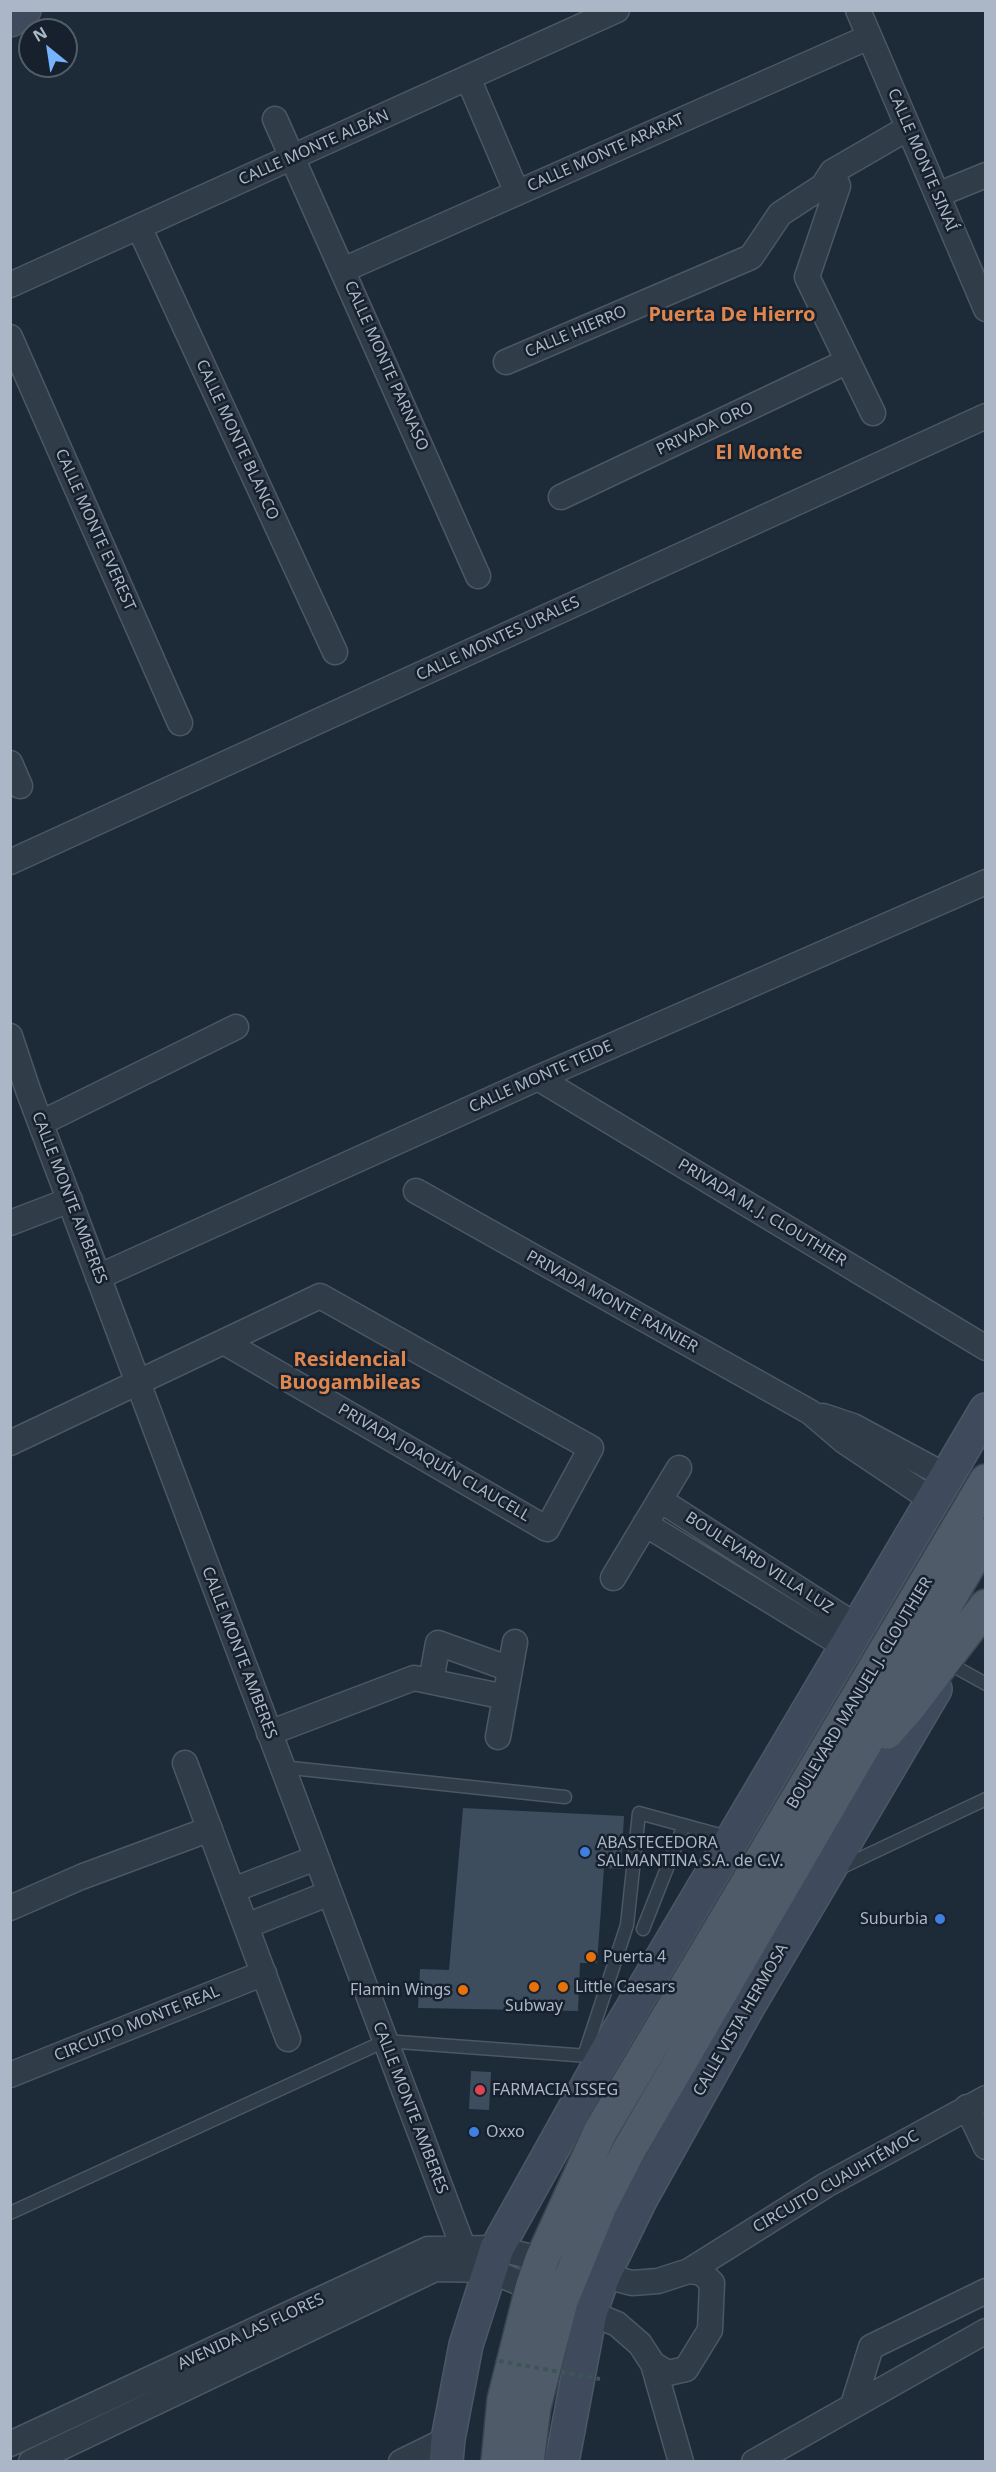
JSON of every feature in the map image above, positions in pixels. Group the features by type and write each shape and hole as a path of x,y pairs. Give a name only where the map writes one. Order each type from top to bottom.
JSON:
{"main road":[{"name":"BOULEVARD MANUEL J. CLOUTHIER","path":"498,2462 504,2400 537,2274 600,2132 986,1481"},
{"name":"BOULEVARD MANUEL J. CLOUTHIER","path":"528,2462 534,2407 576,2307 588,2272 600,2206 629,2150 839,1784 986,1535"},
{"path":"839,1784 909,1708 986,1606"}],"street":[{"path":"10,20 24,10"},
{"name":"CALLE MONTE ALBÁN","path":"10,285 617,10"},
{"name":"CALLE MONTE SINAÍ","path":"858,10 986,309"},
{"name":"CALLE MONTE ARARAT","path":"344,270 869,37"},
{"path":"468,78 517,193"},
{"name":"CALLE MONTE PARNASO","path":"275,119 478,576"},
{"name":"CALLE HIERRO","path":"506,362 751,257 780,214 831,181 912,136"},
{"path":"937,195 986,175"},
{"path":"831,181 807,277 873,413"},
{"name":"CALLE MONTE BLANCO","path":"139,227 335,652"},
{"name":"CALLE MONTE EVEREST","path":"10,337 180,723"},
{"name":"PRIVADA ORO","path":"561,497 848,361"},
{"name":"CALLE MONTES URALES","path":"10,862 986,416"},
{"path":"10,763 20,786"},
{"name":"CALLE MONTE TEIDE","path":"98,1277 538,1078 986,882"},
{"path":"41,1123 236,1027"},
{"name":"CALLE MONTE AMBERES","path":"10,1036 19,1093 41,1123 385,2041 479,2259"},
{"name":"PRIVADA M. J. CLOUTHIER","path":"538,1078 986,1348"},
{"name":"PRIVADA MONTE RAINIER","path":"416,1191 810,1412 853,1426 939,1488"},
{"path":"10,1223 70,1200"},
{"name":"PRIVADA JOAQUÍN CLAUCELL","path":"10,1443 320,1296 591,1448 547,1529 224,1342"},
{"path":"401,2462 447,2450 479,2259 593,2057 658,1933 733,1838 986,1410"},
{"path":"613,1578 679,1468"},
{"name":"BOULEVARD VILLA LUZ","path":"660,1500 852,1637"},
{"name":"BOULEVARD VILLA LUZ","path":"645,1524 852,1637"},
{"name":"CALLE VISTA HERMOSA","path":"588,2272 640,2200 744,2013 986,1606"},
{"path":"498,1737 515,1642"},
{"path":"431,1681 438,1643 510,1669"},
{"path":"270,1733 414,1678 505,1697"},
{"path":"185,1763 288,2039"},
{"path":"10,1908 81,1877 210,1828"},
{"path":"233,1890 316,1858"},
{"path":"246,1926 330,1893"},
{"name":"CIRCUITO MONTE REAL","path":"10,2075 264,1973"},
{"path":"976,2102 986,2147"},
{"name":"CIRCUITO CUAUHTÉMOC","path":"479,2259 537,2274 588,2272 632,2283 658,2281 689,2271 826,2185 976,2102"},
{"name":"AVENIDA LAS FLORES","path":"31,2462 117,2408 428,2249 479,2259"},
{"path":"653,2364 668,2373 686,2369 710,2330 712,2283 702,2273 689,2271"},
{"name":"CIRCUITO CUAUHTÉMOC","path":"537,2274 576,2307 617,2324 640,2344 653,2364 681,2462"},
{"path":"853,2405 871,2348 986,2291"},
{"path":"562,2462 576,2307"},
{"path":"754,2462 986,2331"},
{"name":"AVENIDA LAS FLORES","path":"10,2444 117,2408"}],"lane":[{"path":"950,1664 986,1684"},
{"path":"282,1767 565,1797"},
{"path":"826,1875 986,1799"},
{"path":"10,2213 385,2041 593,2057 627,1925 639,1813 733,1838"},
{"path":"627,1925 658,1933 684,1825"}],"path":[{"path":"499,2361 600,2379"}],"building":[{"path":"463,1808 624,1816 621,1869 604,1868 597,1963 580,1963 578,2011 418,2008 420,1969 449,1970"},
{"name":"FARMACIA ISSEG","path":"471,2071 491,2072 489,2110 469,2109"}],"place":[{"name":"ABASTECEDORA SALMANTINA S.A. de C.V.","path":"585,1852"},
{"name":"Suburbia","path":"940,1919"},
{"name":"Puerta 4","path":"591,1957"},
{"name":"Subway","path":"534,1987"},
{"name":"Little Caesars","path":"563,1987"},
{"name":"Flamin Wings","path":"463,1990"},
{"name":"FARMACIA ISSEG","path":"480,2090"},
{"name":"Oxxo","path":"474,2132"}],"district":[{"name":"Puerta De Hierro","path":"732,315"},
{"name":"El Monte","path":"759,453"},
{"name":"Residencial Buogambileas","path":"350,1372"}]}
